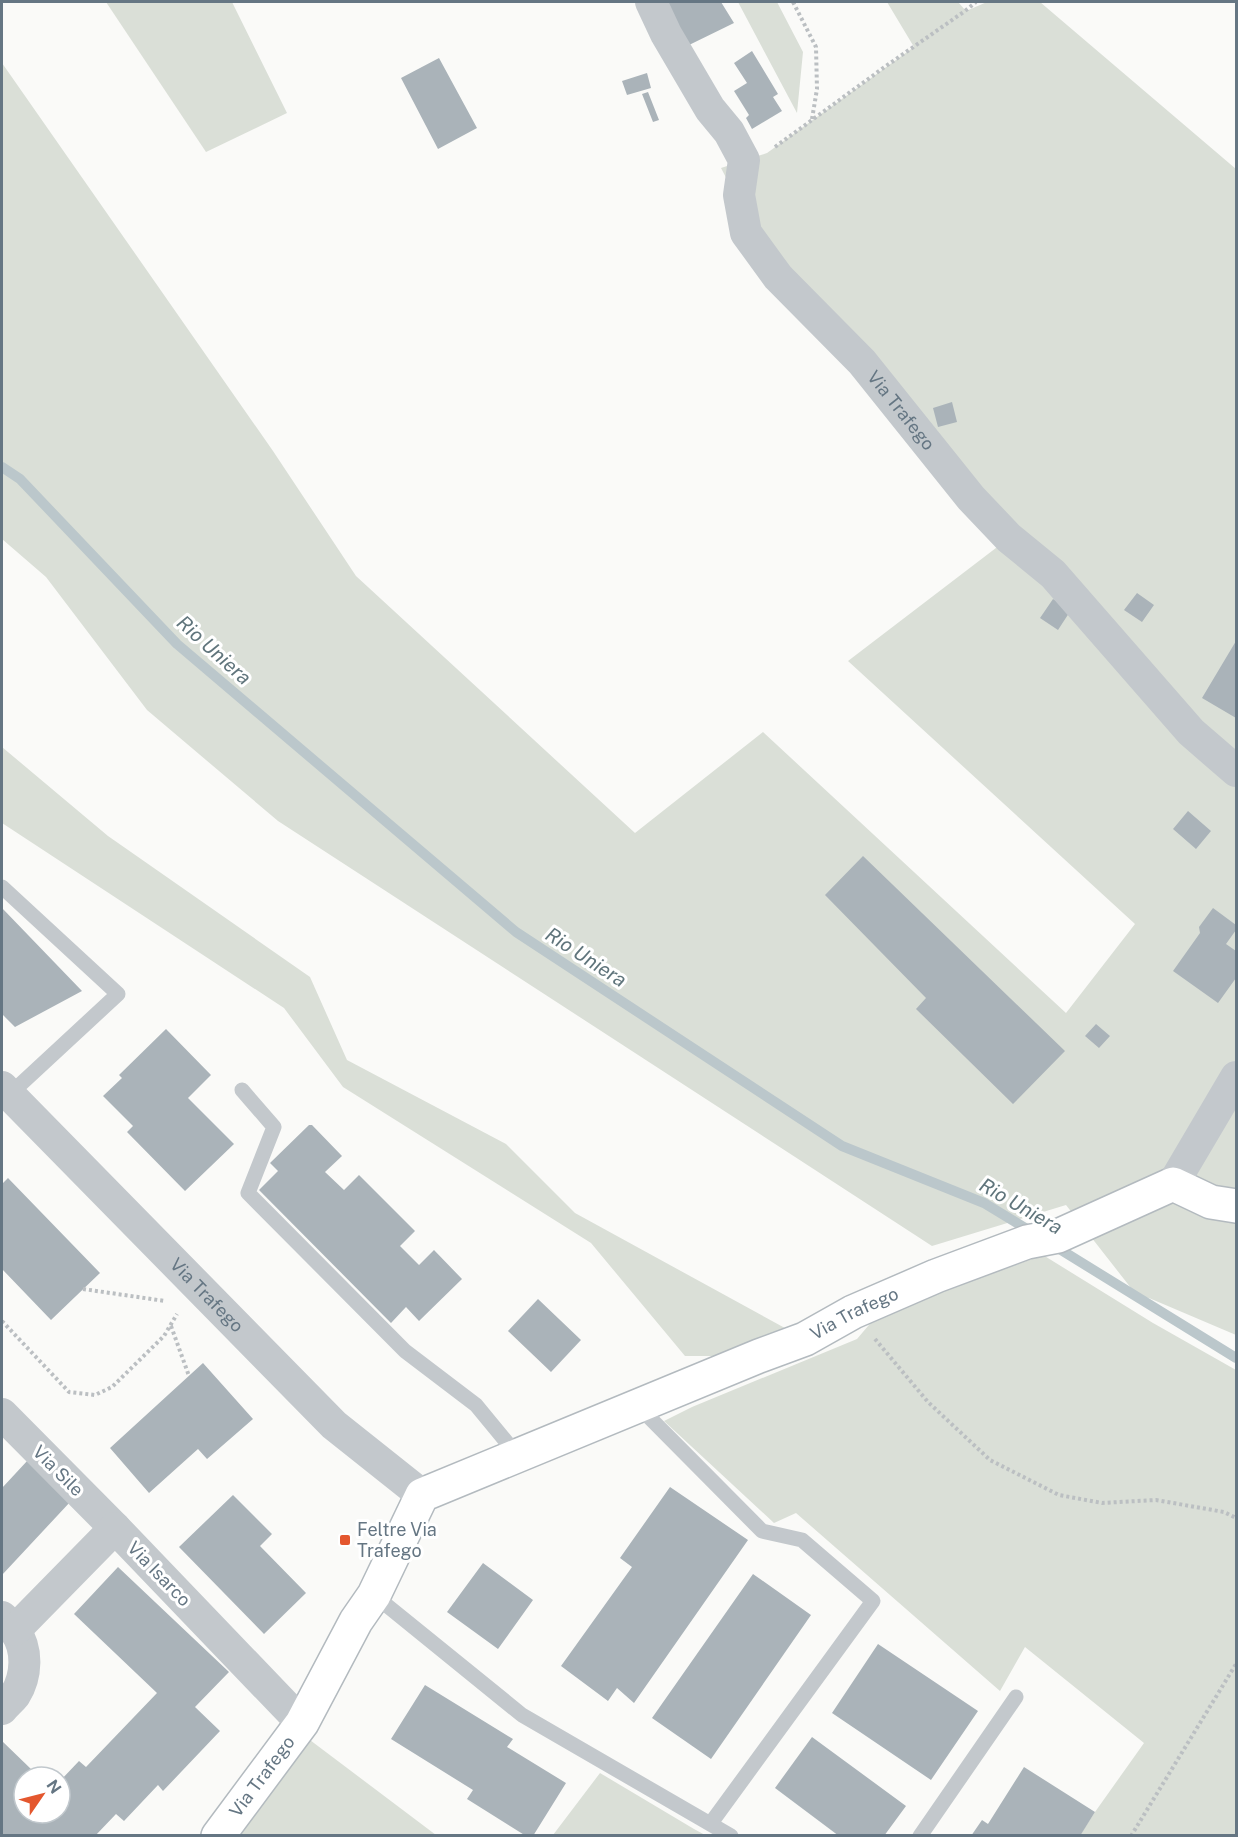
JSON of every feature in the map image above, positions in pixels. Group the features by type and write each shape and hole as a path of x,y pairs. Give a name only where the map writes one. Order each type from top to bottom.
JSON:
{"street":[{"path":"651,2 666,34 710,109 729,132 744,160"},
{"name":"Via Trafego","path":"744,160 739,195 746,233 778,277 862,363 971,498 1009,538 1053,574 1191,732 1236,771"},
{"path":"1236,1077 1173,1184 1211,1202 1236,1206"},
{"name":"Via Trafego","path":"5,1091 189,1295 334,1425 422,1495"},
{"name":"Via Trafego","path":"218,1836 302,1723 356,1621 374,1595 422,1495 759,1356 805,1340 853,1312 936,1276 1027,1242 1058,1236 1173,1184"},
{"name":"Via Sile","path":"2,1414 115,1528"},
{"name":"Via Isarco","path":"8,1624 115,1528 302,1723"},
{"path":"2,1708 14,1696 22,1680 24,1663 22,1646 8,1624"}],"lane":[{"path":"2,887 118,994 5,1091"},
{"path":"242,1090 274,1126 248,1193 405,1351 476,1405 518,1456"},
{"path":"639,1407 762,1531 802,1540 873,1601 711,1822"},
{"path":"374,1595 522,1715 711,1822 731,1836"},
{"path":"920,1836 1016,1697"}],"path":[{"path":"794,2 816,47 817,89 812,120"},
{"path":"744,160 767,153 976,2"},
{"path":"2,1321 69,1392 95,1395 112,1387 164,1336 189,1295 83,1290"},
{"path":"853,1312 928,1402 990,1460 1059,1495 1102,1503 1156,1500 1224,1512 1236,1518"},
{"path":"170,1325 189,1376"},
{"path":"1131,1836 1236,1664"}],"shaded area":[{"path":"106,2 232,2 287,113 206,152"},
{"path":"738,2 777,2 803,52 797,113"},
{"path":"887,2 958,2 966,11 987,2 1040,2 1236,169 1236,1335 1149,1298 1138,1297 1066,1205 932,1246 278,821 147,710 46,577 2,539 2,63 273,451 356,576 635,833 763,732 1066,1013 1135,924 848,661 1009,538 778,277 721,168 767,153 914,47"},
{"path":"2,747 108,836 310,977 347,1060 506,1144 575,1213 805,1339 759,1356 685,1356 591,1243 343,1087 284,1008 2,823"},
{"path":"1043,1255 1153,1323 1236,1370 1236,1835 1080,1835 1144,1743 1025,1647 1000,1691 796,1513 774,1523 664,1421 692,1407 857,1339 874,1319 945,1290"},
{"path":"298,1731 436,1835 235,1836"},
{"path":"600,1773 694,1829 705,1835 553,1835"}],"building":[{"path":"661,2 721,2 734,23 687,46"},
{"path":"752,51 778,94 773,97 782,111 752,129 746,118 749,115 734,91 747,83 734,63"},
{"path":"439,58 477,128 438,149 401,78"},
{"path":"647,73 651,88 627,95 622,81"},
{"path":"648,92 659,120 653,122 642,94"},
{"path":"952,402 957,422 938,427 933,408"},
{"path":"1137,593 1154,605 1142,622 1124,610"},
{"path":"1053,599 1071,610 1058,630 1040,618"},
{"path":"1236,641 1236,718 1202,698"},
{"path":"1188,811 1211,831 1196,849 1173,829"},
{"path":"863,856 1065,1051 1013,1104 916,1009 926,998 825,895"},
{"path":"2,908 82,991 15,1027 2,1014"},
{"path":"1213,908 1236,925 1236,930 1226,944 1236,951 1236,978 1218,1003 1173,971 1200,933 1199,927"},
{"path":"1096,1024 1110,1036 1099,1048 1085,1036"},
{"path":"166,1029 211,1075 188,1098 234,1144 185,1191 127,1132 133,1126 103,1096 122,1078 119,1075"},
{"path":"309,1125 312,1125 342,1156 325,1172 344,1190 359,1175 415,1231 400,1246 419,1265 434,1250 462,1279 419,1321 406,1307 391,1323 259,1190 278,1171 270,1163"},
{"path":"8,1178 100,1273 51,1320 2,1269 2,1184"},
{"path":"538,1299 581,1340 551,1372 508,1331"},
{"path":"203,1363 253,1419 207,1459 198,1449 149,1493 110,1448"},
{"path":"28,1460 71,1501 2,1575 2,1488"},
{"path":"670,1487 748,1540 634,1703 617,1688 608,1701 561,1666 632,1567 620,1558"},
{"path":"233,1495 272,1534 260,1546 306,1593 264,1634 179,1547"},
{"path":"483,1563 533,1600 498,1649 447,1612"},
{"path":"118,1567 229,1672 195,1707 220,1731 163,1791 158,1785 124,1821 116,1814 95,1836 2,1836 2,1741 27,1765 12,1765 12,1825 72,1825 72,1768 79,1761 86,1767 157,1693 74,1614"},
{"path":"753,1574 811,1615 711,1759 652,1718"},
{"path":"878,1644 978,1711 931,1780 832,1713"},
{"path":"425,1685 513,1739 507,1747 566,1783 533,1836 526,1836 467,1799 473,1790 391,1739"},
{"path":"812,1737 906,1806 884,1836 839,1836 775,1788"},
{"path":"1024,1767 1095,1812 1080,1836 971,1836 982,1820 988,1824"}],"waterway":[{"name":"Rio Uniera","path":"2,467 20,479 177,644 516,932 842,1146 984,1203 1035,1234"},
{"name":"Rio Uniera","path":"1053,1245 1236,1358"}],"place":[{"name":"Feltre Via Trafego","path":"345,1540"}]}
